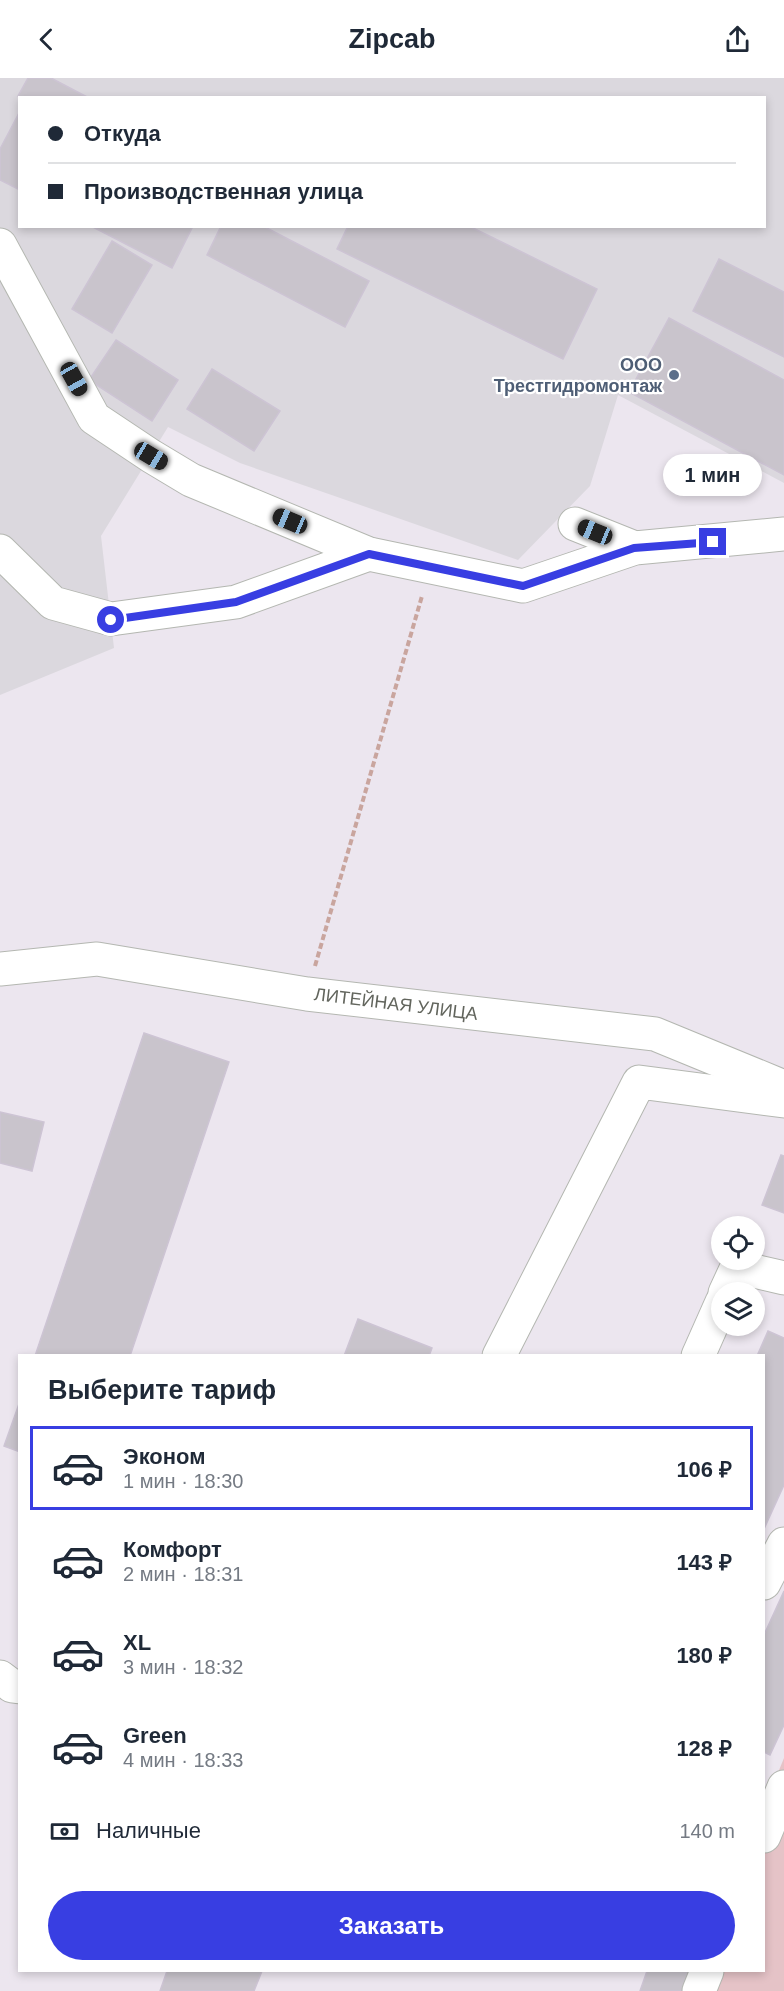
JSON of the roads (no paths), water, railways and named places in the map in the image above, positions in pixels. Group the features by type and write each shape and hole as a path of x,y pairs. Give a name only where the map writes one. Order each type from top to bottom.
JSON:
{"street":[{"path":"0,245 94,418 190,480 369,554 523,586 634,548 784,534"},
{"path":"575,524 634,548"},
{"path":"0,551 53,603 111,620 236,602 369,554"},
{"name":"ЛИТЕЙНАЯ УЛИЦА","path":"0,969 97,960 307,994 655,1034 784,1087"},
{"path":"500,1354 639,1082 784,1101"},
{"path":"730,1282 736,1267 784,1278"},
{"path":"699,1354 711,1327"},
{"path":"765,1581 784,1544"},
{"path":"0,1677 12,1686 18,1687"},
{"path":"765,1834 784,1787"},
{"path":"699,1991 707,1972"}],"place":[{"name":"ООО Трестгидромонтаж","path":"674,375"}]}
